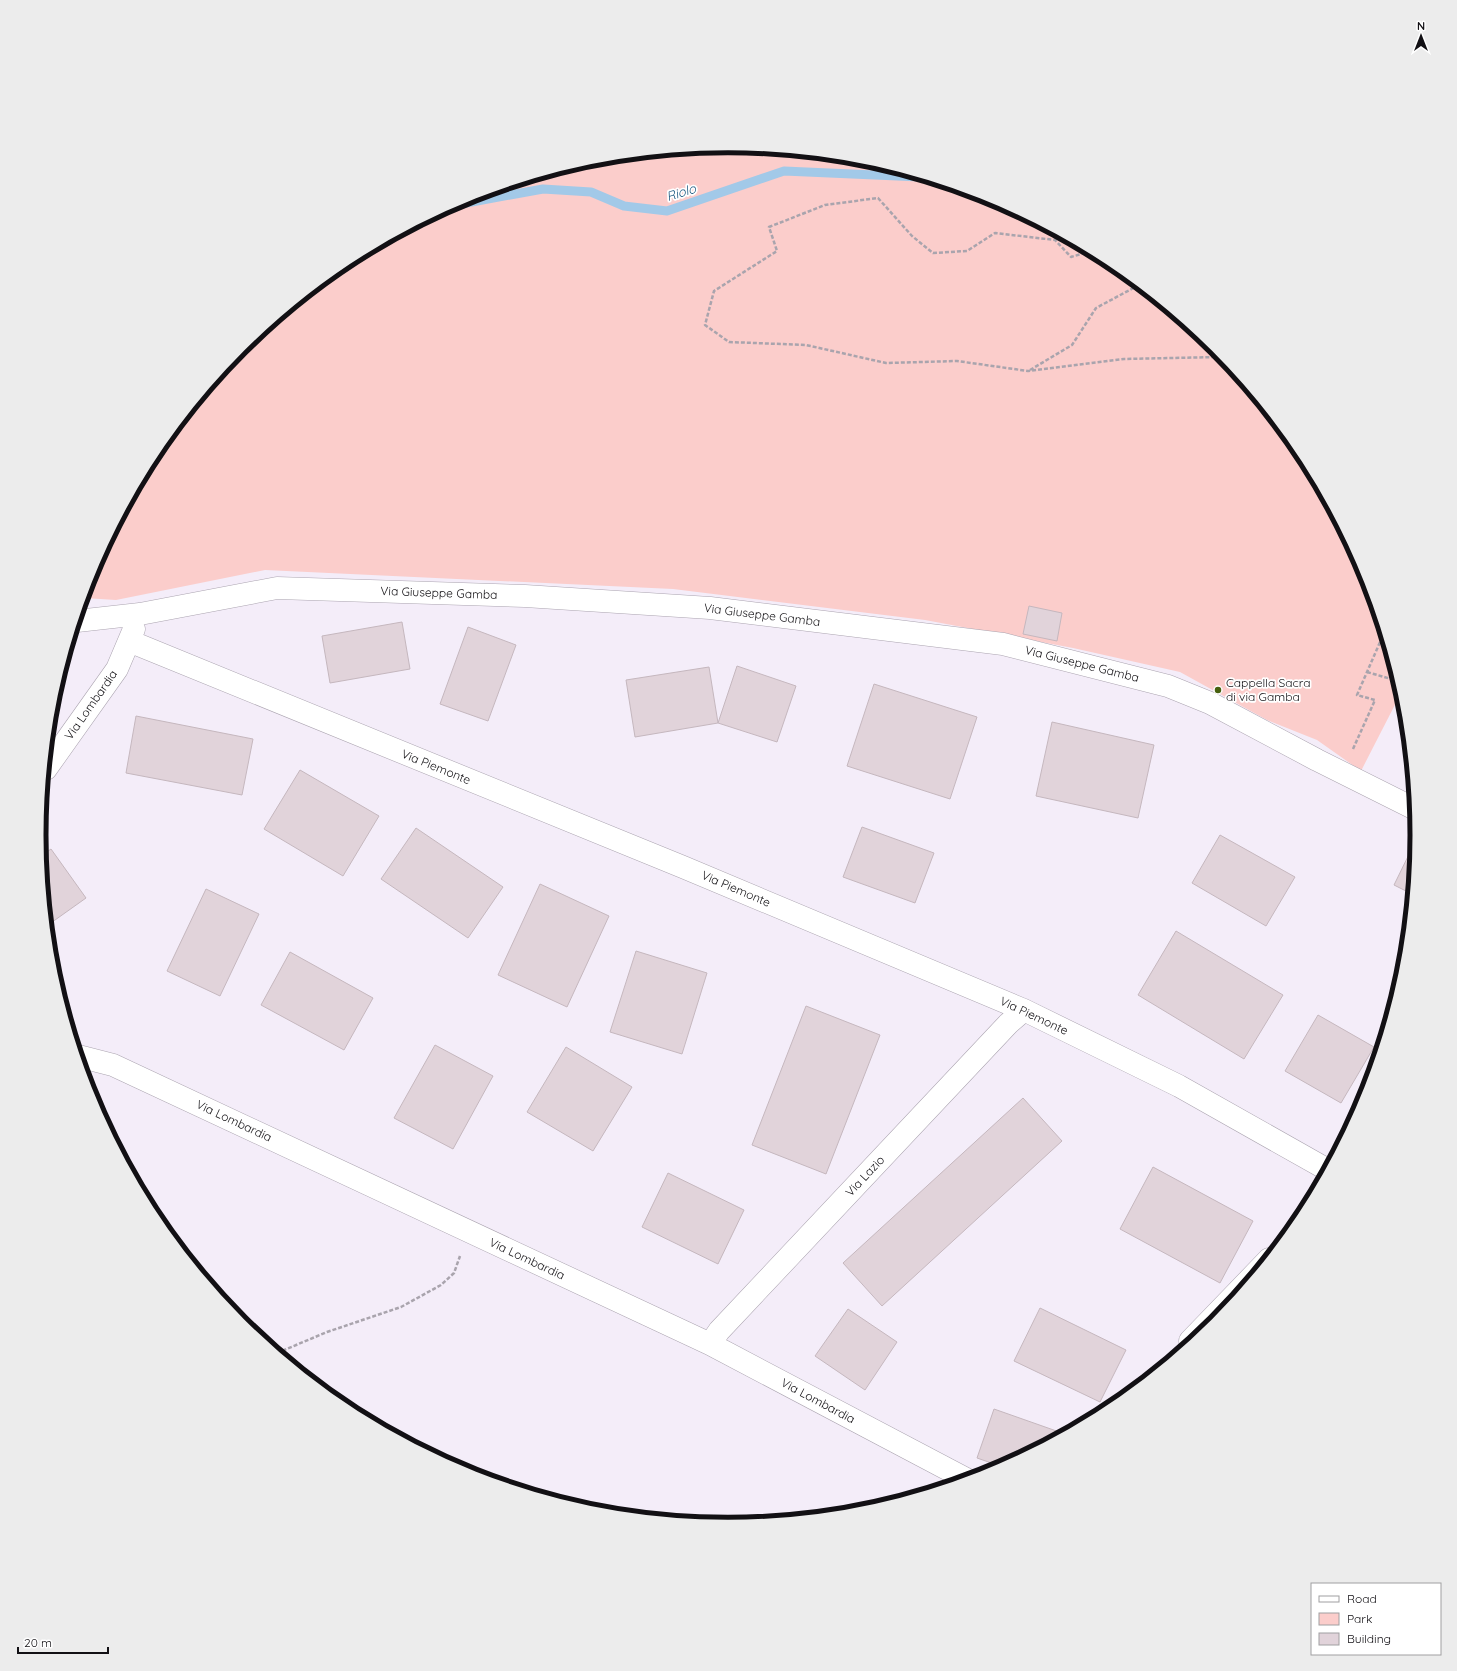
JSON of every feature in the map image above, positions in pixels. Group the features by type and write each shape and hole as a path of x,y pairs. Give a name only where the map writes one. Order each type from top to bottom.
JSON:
{"street":[{"name":"Via Giuseppe Gamba","path":"81,621 140,614 277,588 517,596 710,608 1003,644 1168,686 1210,703 1317,760 1410,807"},
{"name":"Via Lombardia","path":"50,763 117,669 140,614"},
{"name":"Via Piemonte","path":"128,642 675,864 1024,1010 1179,1086 1325,1168"},
{"name":"Via Lazio","path":"710,1344 719,1331 1008,1024 1024,1010"},
{"name":"Via Lombardia","path":"83,1057 113,1065 710,1344 962,1477"}],"path":[{"path":"1084,253 1071,257 1055,240 995,233 967,251 933,253 912,236 878,198 826,206 769,227 777,251 714,292 705,325 729,342 806,345 886,363 957,361 1028,371 1124,359 1215,357"},
{"path":"1028,371 1072,345 1096,308 1135,287"},
{"path":"1351,755 1374,700 1357,695 1382,638"},
{"path":"1367,672 1391,679 1392,677"},
{"path":"281,1351 327,1332 401,1307 440,1285 454,1273 468,1231"}],"green space":[{"path":"684,154 773,154 862,166 905,176 948,189 990,205 1030,223 1070,244 1108,268 1179,322 1242,385 1296,456 1320,494 1341,534 1359,574 1375,616 1388,659 1397,700 1361,771 1317,740 1267,720 1180,672 1073,648 925,620 673,589 265,570 116,600 89,598 116,534 137,494 161,456 215,385 246,353 278,322 349,268 387,244 427,223 467,205 509,189 552,176 595,166"}],"building":[{"path":"1029,606 1062,613 1057,641 1023,634"},
{"path":"402,622 410,669 330,683 322,636"},
{"path":"468,627 516,645 488,721 440,704"},
{"path":"737,666 796,686 777,742 718,723"},
{"path":"709,667 718,723 635,737 626,680"},
{"path":"874,684 977,717 950,799 847,766"},
{"path":"136,716 253,739 242,795 126,773"},
{"path":"1052,722 1154,745 1138,818 1036,796"},
{"path":"300,770 379,816 343,876 264,829"},
{"path":"862,827 934,853 915,903 843,877"},
{"path":"416,828 503,887 468,938 381,879"},
{"path":"1220,835 1295,877 1266,926 1192,883"},
{"path":"51,849 86,898 52,922 47,880 46,852"},
{"path":"1411,851 1409,892 1394,885"},
{"path":"540,884 609,916 567,1007 498,975"},
{"path":"206,889 259,914 220,996 167,971"},
{"path":"1176,931 1283,995 1244,1059 1138,995"},
{"path":"636,951 707,973 682,1054 610,1032"},
{"path":"290,952 373,998 344,1050 261,1005"},
{"path":"806,1006 880,1035 826,1174 752,1145"},
{"path":"1318,1015 1374,1047 1341,1103 1285,1071"},
{"path":"435,1045 493,1076 453,1149 394,1118"},
{"path":"566,1047 632,1087 593,1151 527,1112"},
{"path":"1023,1098 1062,1141 882,1306 843,1263"},
{"path":"1153,1167 1253,1221 1220,1283 1120,1229"},
{"path":"668,1173 744,1210 718,1264 642,1227"},
{"path":"1040,1308 1126,1350 1100,1402 1014,1361"},
{"path":"848,1309 897,1342 865,1390 815,1356"},
{"path":"994,1409 1060,1432 994,1464 977,1458"}],"waterway":[{"name":"Riolo","path":"478,201 543,189 591,192 624,206 667,211 784,171 906,176"}],"place":[{"name":"Cappella Sacra di via Gamba","path":"1218,690"}]}
